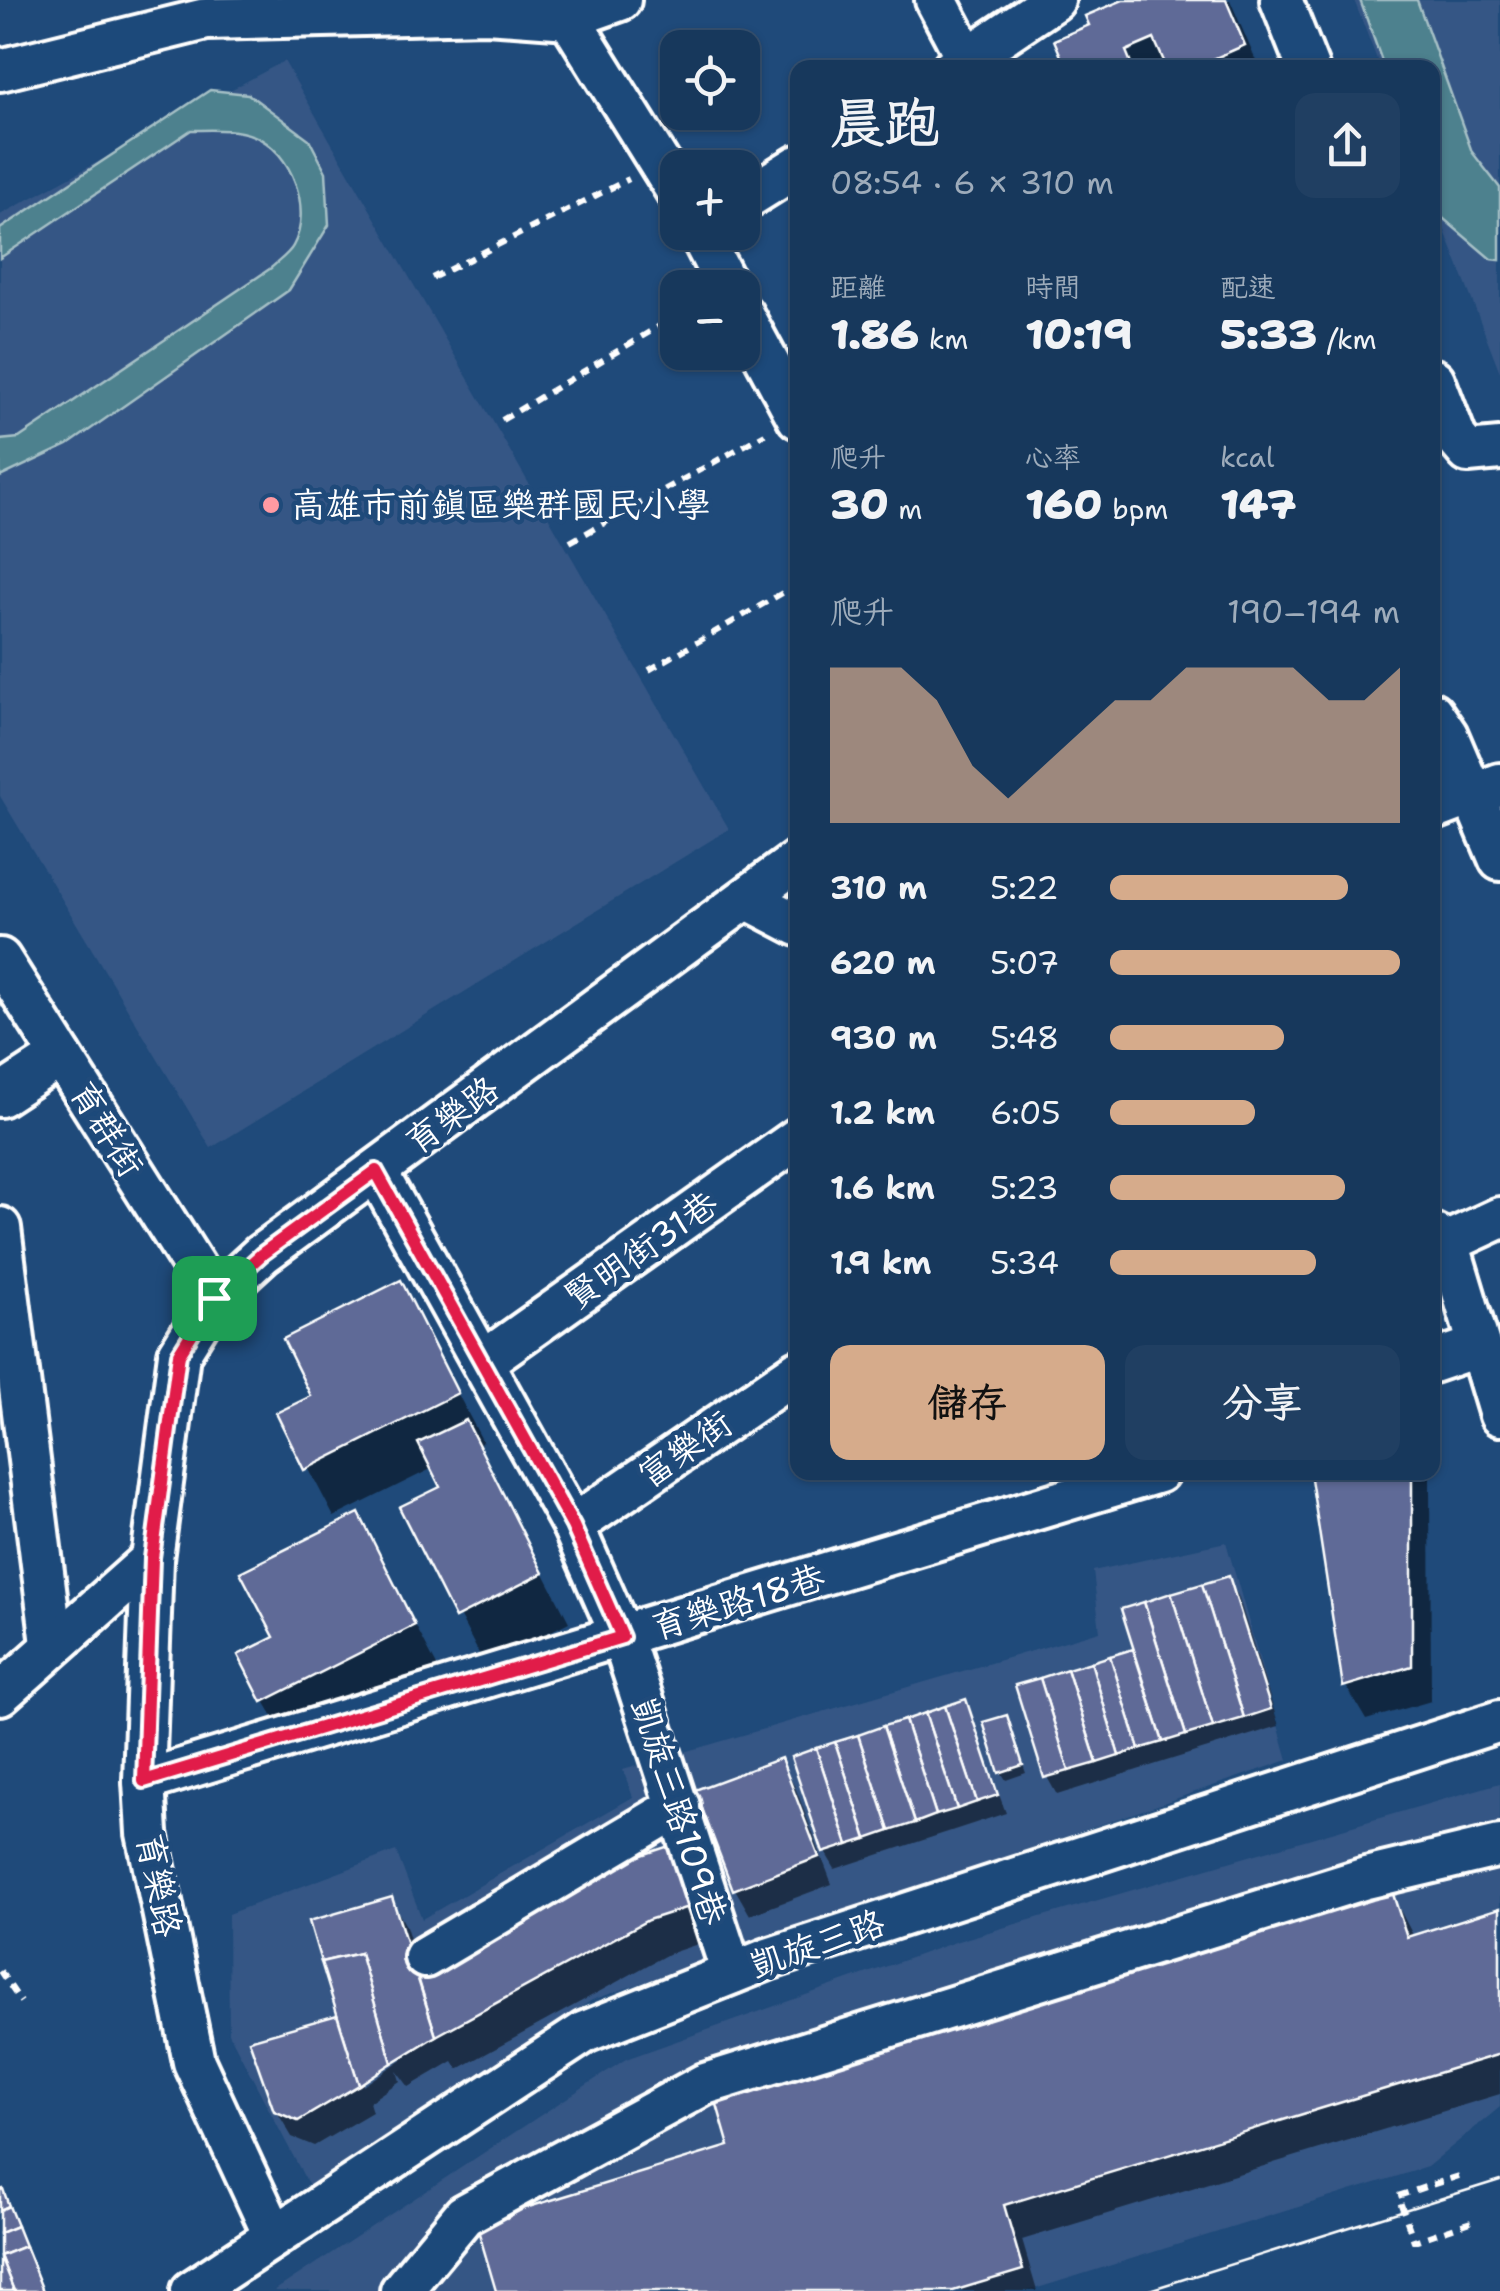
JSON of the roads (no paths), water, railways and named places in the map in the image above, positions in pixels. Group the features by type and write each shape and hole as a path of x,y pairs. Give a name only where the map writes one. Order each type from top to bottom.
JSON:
{"street":[{"path":"0,70 206,19 486,12 569,18 620,0"},
{"path":"936,0 962,60"},
{"path":"970,60 1054,0"},
{"path":"1280,0 1305,60"},
{"path":"569,18 660,162"},
{"path":"760,190 790,171"},
{"path":"760,348 790,404"},
{"path":"1440,397 1456,438 1468,452 1500,449"},
{"path":"1440,724 1486,789 1500,860"},
{"path":"1440,807 1486,789"},
{"name":"育樂路","path":"274,2234 194,2062 148,1833 144,1781 152,1558 179,1354 214,1298 262,1254 790,866"},
{"path":"748,899 790,921"},
{"name":"育群街","path":"0,959 214,1298"},
{"path":"0,1096 61,1056"},
{"name":"賢明街31巷","path":"484,1361 790,1144"},
{"name":"凱旋三路109巷","path":"376,1171 573,1526 622,1637 732,1974"},
{"path":"1500,1218 1440,1238 1480,1346 1500,1415"},
{"path":"0,1228 52,1644"},
{"path":"1440,1359 1480,1346"},
{"name":"富樂街","path":"573,1526 790,1377"},
{"name":"育樂路18巷","path":"144,1781 1129,1480"},
{"path":"0,1694 152,1558"},
{"name":"凱旋三路","path":"205,2287 274,2234 585,2032 732,1974 1500,1720"},
{"path":"425,1956 679,1806"},
{"path":"401,2291 464,2215 705,2084 1366,1878 1500,1846"}],"tram line":[{"path":"1146,2291 1500,2180"}],"place":[{"name":"高雄市前鎮區樂群國民小學","path":"271,505"}]}
